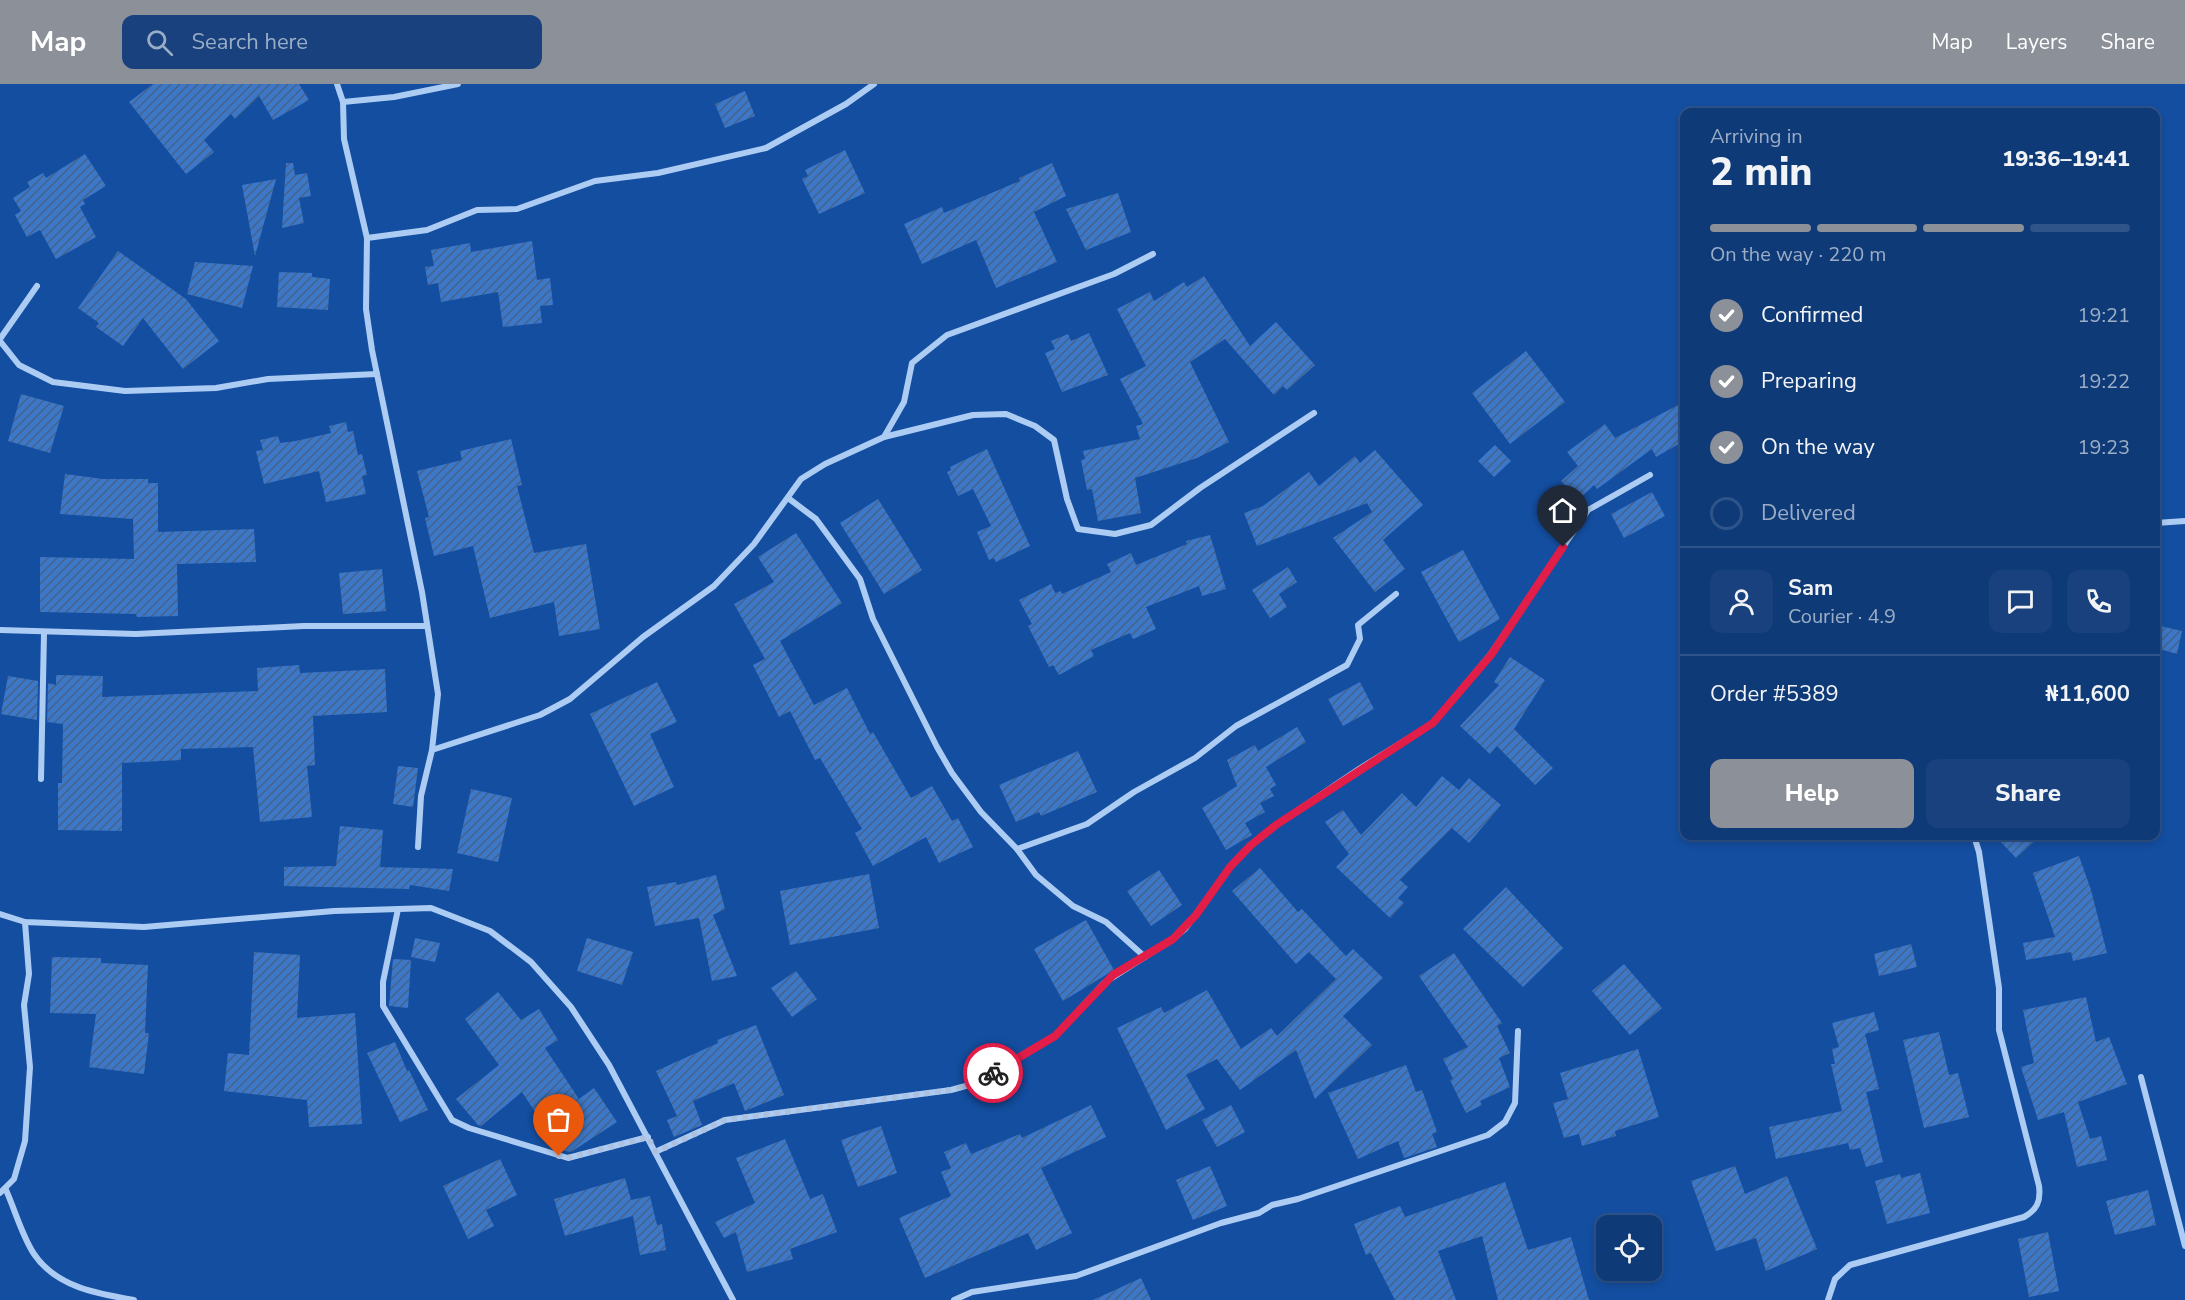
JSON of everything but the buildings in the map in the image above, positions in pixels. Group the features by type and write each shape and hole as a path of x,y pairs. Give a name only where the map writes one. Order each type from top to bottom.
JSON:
{"street":[{"path":"337,84 343,102 344,139 367,238 366,309 438,694 432,750 421,796 418,847"},
{"path":"343,102 394,98 458,84"},
{"path":"367,238 427,230 477,210 517,209 595,182 658,173 766,148 846,104 874,84"},
{"path":"884,437 904,402 912,363 947,335 1113,274 1154,254"},
{"path":"37,286 0,340 19,365 53,382 125,391 216,388 268,379 377,374"},
{"path":"432,750 540,715 570,699 643,637 714,586 754,544 801,479 825,464 884,437 973,415 1006,414 1035,426 1054,440 1067,499 1078,529 1115,534 1150,525 1200,488 1314,413"},
{"path":"656,1152 725,1120 846,1106 951,1090 973,1084 1055,1036 1104,983 1185,929 1230,867 1250,846 1341,781 1433,723 1491,655 1587,510 1650,475"},
{"path":"788,498 816,519 860,579 873,619 952,773 981,812 1017,849 1036,875 1073,906 1106,922 1145,957"},
{"path":"2160,523 2185,521"},
{"path":"1017,849 1087,824 1134,792 1195,758 1236,726 1347,665 1360,639 1358,626 1396,594"},
{"path":"0,630 136,634 304,626 426,626"},
{"path":"41,779 44,633"},
{"path":"1828,1300 1835,1280 1850,1265 2024,1217 2034,1212 2038,1204 2039,1186 1999,1030 1999,988 1979,852 1975,840"},
{"path":"0,914 25,922 144,927 334,910 431,908 490,931 531,962 571,1007 609,1065 733,1300"},
{"path":"398,909 383,981 383,1006 452,1120 469,1128 568,1158 648,1137"},
{"path":"25,922 29,974 24,1005 30,1067 26,1130 20,1164 3,1192 34,1255 60,1278 90,1293 134,1300"},
{"path":"954,1300 972,1292 1076,1276 1221,1223 1259,1213 1272,1205 1298,1199 1488,1135 1505,1122 1515,1103 1518,1031"},
{"path":"2140,1077 2185,1245"}],"way so far":[{"path":"559,1156 568,1158 648,1137 656,1152 702,1128 725,1120 951,1090 973,1084 993,1073"}],"route":[{"path":"993,1073 1047,1042 1113,975 1136,963 1185,929 1230,867 1250,846 1276,825 1433,723 1491,655 1563,547"}]}
